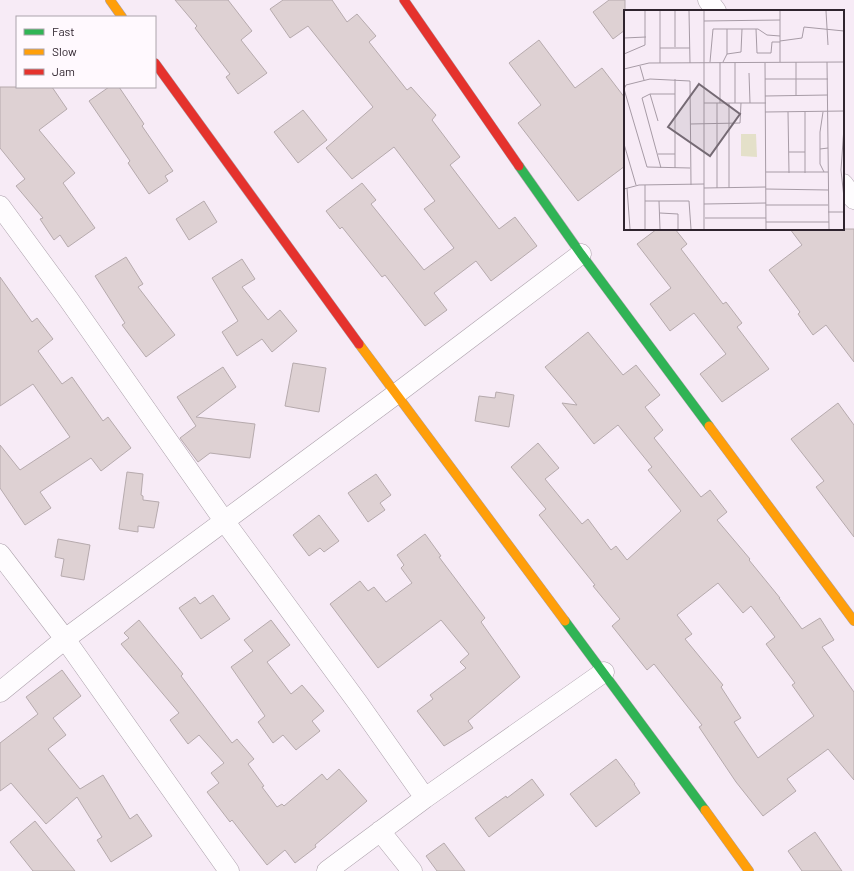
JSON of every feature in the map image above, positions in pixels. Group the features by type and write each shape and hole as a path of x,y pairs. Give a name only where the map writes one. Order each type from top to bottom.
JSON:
{"street":[{"path":"110,0 121,16"},
{"path":"404,0 581,254 854,621"},
{"path":"708,0 715,10"},
{"path":"156,64 396,394 604,672 749,871"},
{"path":"844,185 854,199"},
{"path":"0,206 69,300 225,522 358,703 425,798"},
{"path":"0,692 65,640 225,522 581,254"},
{"path":"0,554 65,640 229,871"},
{"path":"327,871 425,798 604,672"},
{"path":"380,831 412,871"}],"building":[{"path":"175,0 228,0 252,31 241,40 267,73 238,94 226,77 230,74 195,28 197,26"},
{"path":"283,0 332,0 347,22 357,14 376,36 369,42 407,90 411,87 436,115 432,120 460,157 450,165 499,229 515,217 537,246 491,281 476,261 434,293 447,310 425,326 385,275 382,277 342,227 340,229 326,211 362,183 376,200 371,204 424,270 454,248 424,209 435,201 394,147 352,179 326,148 373,107 308,26 290,38 270,9"},
{"path":"609,0 625,0 624,31 613,39 593,12"},
{"path":"539,40 575,88 602,68 624,97 624,167 578,201 518,123 541,105 509,63"},
{"path":"0,87 53,88 67,109 39,130 75,173 63,183 95,228 68,247 60,235 54,240 40,219 43,218 16,186 25,179 0,148"},
{"path":"108,88 120,88 144,124 142,126 173,171 165,176 168,181 149,194 128,163 130,161 89,101"},
{"path":"303,110 327,140 298,163 274,132"},
{"path":"204,201 217,222 189,240 176,219"},
{"path":"854,229 854,362 826,325 813,335 798,314 800,312 769,270 802,245 791,230"},
{"path":"656,230 676,230 687,244 681,249 723,304 726,302 742,323 737,327 769,369 722,402 700,374 726,354 694,313 670,331 650,304 671,288 637,244"},
{"path":"126,257 143,284 138,287 175,335 146,357 122,325 125,323 95,276"},
{"path":"242,259 255,279 242,287 268,320 280,310 297,331 272,352 262,339 237,356 222,332 238,321 212,278"},
{"path":"0,277 32,322 37,318 53,339 38,351 62,384 72,377 103,421 108,417 131,448 101,471 91,458 40,492 51,508 25,525 0,488 0,445 20,470 70,437 33,384 0,406"},
{"path":"588,332 623,375 636,365 660,395 645,407 663,430 654,438 701,497 710,490 727,512 717,520 750,559 749,560 780,598 802,629 820,618 834,640 822,647 854,692 854,780 828,749 787,779 796,791 763,816 736,782 699,727 702,725 654,664 647,670 612,626 620,619 539,515 546,509 511,467 538,443 559,468 545,479 582,524 588,519 611,550 616,546 627,560 681,511 648,470 652,467 618,425 594,444 562,403 577,405 545,367","holes":["718,583 743,613 751,606 775,637 766,644 795,683 792,685 814,716 758,758 734,722 741,718 721,687 723,685 685,639 692,634 677,615"]},
{"path":"293,363 326,368 319,412 285,406"},
{"path":"223,367 236,387 196,417 255,424 250,458 210,453 198,462 180,438 196,426 177,397"},
{"path":"496,392 514,395 509,427 475,421 479,396 495,398"},
{"path":"838,403 854,425 854,537 816,487 824,481 791,439"},
{"path":"127,472 143,474 141,495 143,496 143,500 159,502 154,528 138,526 138,532 119,529"},
{"path":"376,474 391,495 380,503 385,510 368,522 348,493"},
{"path":"319,515 339,541 324,552 320,548 309,556 293,535"},
{"path":"425,534 441,556 439,557 485,618 481,622 520,677 468,721 473,728 444,746 417,711 433,699 430,695 466,668 460,662 469,654 441,620 378,668 330,604 360,581 368,591 374,587 386,602 412,583 401,568 404,565 397,555"},
{"path":"58,539 90,545 84,580 61,576 64,559 55,557"},
{"path":"213,595 230,619 201,639 179,608 195,597 200,604"},
{"path":"139,620 183,674 181,676 232,743 237,739 254,759 248,764 264,786 262,787 277,807 282,804 284,806 322,774 327,780 339,769 367,801 315,845 316,847 295,863 285,850 267,865 232,820 230,822 207,792 219,783 211,773 224,763 199,735 188,744 170,720 179,713 121,644 129,638 124,633"},
{"path":"271,620 290,645 267,662 291,694 302,685 324,711 312,721 320,731 296,750 283,735 273,743 258,722 265,716 231,667 253,651 244,640"},
{"path":"62,670 81,696 53,718 66,735 48,749 80,789 103,775 130,819 137,814 152,836 111,862 97,840 102,837 77,797 46,824 11,783 0,791 0,743 38,714 26,697"},
{"path":"616,759 640,793 596,827 570,794"},
{"path":"532,779 544,795 489,837 475,818 506,796 507,798"},
{"path":"35,821 75,871 33,871 10,842"},
{"path":"815,832 842,871 802,871 788,851"},
{"path":"444,843 465,871 437,871 426,856"}],"traffic: fast":[{"path":"519,166 581,254 709,426"},
{"path":"565,621 705,810"}],"traffic: slow":[{"path":"110,0 121,16"},
{"path":"359,344 565,621"},
{"path":"709,426 854,621"},
{"path":"705,810 749,871"}],"traffic: jam":[{"path":"404,0 519,166"},
{"path":"156,64 359,344"}]}
